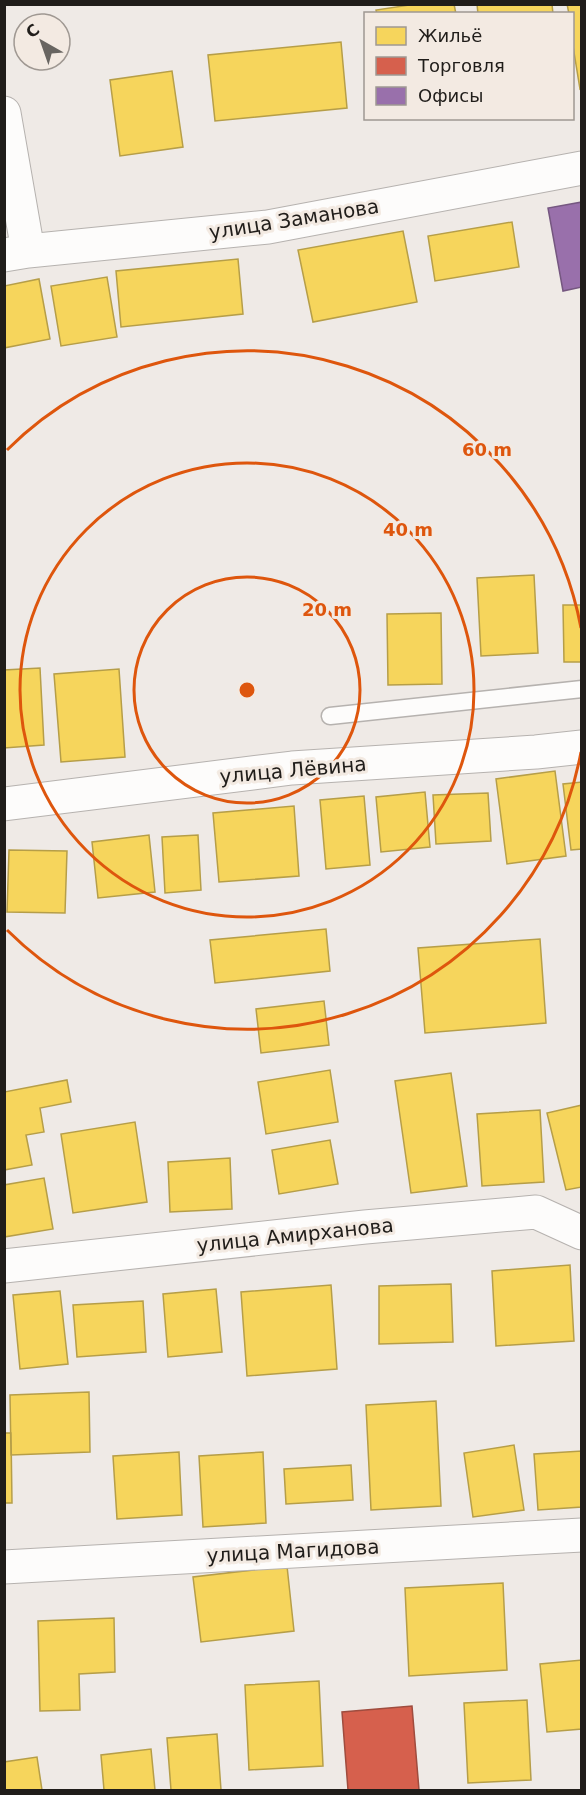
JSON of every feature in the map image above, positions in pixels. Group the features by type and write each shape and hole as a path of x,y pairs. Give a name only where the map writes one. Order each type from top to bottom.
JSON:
{"street":[{"path":"4,112 16,253"},
{"name":"улица Заманова","path":"16,253 268,227 582,168"},
{"name":"улица Лёвина","path":"4,804 292,768 582,747"},
{"name":"улица Амирханова","path":"4,1266 365,1227 536,1212 582,1233"},
{"name":"улица Магидова","path":"4,1567 582,1535"}],"lane":[{"path":"330,716 582,689"}],"building: Жильё":[{"path":"416,4 454,4 456,12 376,12 376,10"},
{"path":"477,4 552,4 553,12 478,12"},
{"path":"567,4 582,4 582,88 580,89 574,52 574,12 569,12"},
{"path":"341,42 347,108 215,121 208,55"},
{"path":"172,71 183,147 120,156 110,80"},
{"path":"512,222 519,267 435,281 428,236"},
{"path":"403,231 417,302 313,322 298,250"},
{"path":"238,259 243,314 121,327 116,271"},
{"path":"107,277 117,337 61,346 51,286"},
{"path":"39,279 50,339 4,348 4,286"},
{"path":"534,575 538,653 481,656 477,578"},
{"path":"563,605 582,605 582,662 564,662"},
{"path":"441,613 442,684 388,685 387,614"},
{"path":"40,668 44,745 4,748 4,670"},
{"path":"119,669 125,757 61,762 54,674"},
{"path":"555,771 566,856 507,864 496,779"},
{"path":"582,782 582,849 571,850 563,784"},
{"path":"425,792 430,847 381,852 376,797"},
{"path":"488,793 491,841 436,844 433,795"},
{"path":"364,796 370,865 326,869 320,800"},
{"path":"294,806 299,876 219,882 213,813"},
{"path":"149,835 155,892 98,898 92,842"},
{"path":"198,835 201,890 165,893 162,837"},
{"path":"9,850 67,851 65,913 7,912"},
{"path":"326,929 330,971 215,983 210,940"},
{"path":"540,939 546,1023 425,1033 418,948"},
{"path":"324,1001 329,1045 261,1053 256,1009"},
{"path":"330,1070 338,1122 266,1134 258,1082"},
{"path":"451,1073 467,1186 411,1193 395,1081"},
{"path":"67,1080 71,1102 40,1108 44,1132 26,1135 32,1165 4,1170 4,1092"},
{"path":"582,1105 582,1187 566,1190 547,1113"},
{"path":"540,1110 544,1182 482,1186 477,1114"},
{"path":"135,1122 147,1202 73,1213 61,1134"},
{"path":"330,1140 338,1184 279,1194 272,1150"},
{"path":"230,1158 232,1209 170,1212 168,1162"},
{"path":"44,1178 53,1229 4,1237 4,1185"},
{"path":"570,1265 574,1341 496,1346 492,1271"},
{"path":"451,1284 453,1342 379,1344 379,1286"},
{"path":"331,1285 337,1369 247,1376 241,1292"},
{"path":"216,1289 222,1352 168,1357 163,1294"},
{"path":"60,1291 68,1364 20,1369 13,1295"},
{"path":"143,1301 146,1352 77,1357 73,1305"},
{"path":"89,1392 90,1452 11,1455 10,1395"},
{"path":"436,1401 441,1506 371,1510 366,1405"},
{"path":"4,1433 11,1433 12,1503 4,1503"},
{"path":"514,1445 524,1510 473,1517 464,1453"},
{"path":"582,1451 582,1507 538,1510 534,1454"},
{"path":"179,1452 182,1515 117,1519 113,1456"},
{"path":"263,1452 266,1523 203,1527 199,1456"},
{"path":"351,1465 353,1500 286,1504 284,1469"},
{"path":"287,1566 294,1631 201,1642 193,1577"},
{"path":"503,1583 507,1670 409,1676 405,1588"},
{"path":"114,1618 115,1672 79,1674 80,1710 40,1711 38,1621"},
{"path":"582,1660 582,1729 547,1732 540,1664"},
{"path":"319,1681 323,1766 249,1770 245,1685"},
{"path":"527,1700 531,1780 468,1783 464,1703"},
{"path":"217,1734 221,1790 171,1790 167,1738"},
{"path":"151,1749 155,1790 104,1790 101,1755"},
{"path":"37,1757 42,1790 4,1790 4,1762"}],"building: Торговля":[{"path":"412,1706 419,1790 348,1790 342,1712"}],"building: Офисы":[{"path":"582,202 582,287 563,291 548,208"}]}
